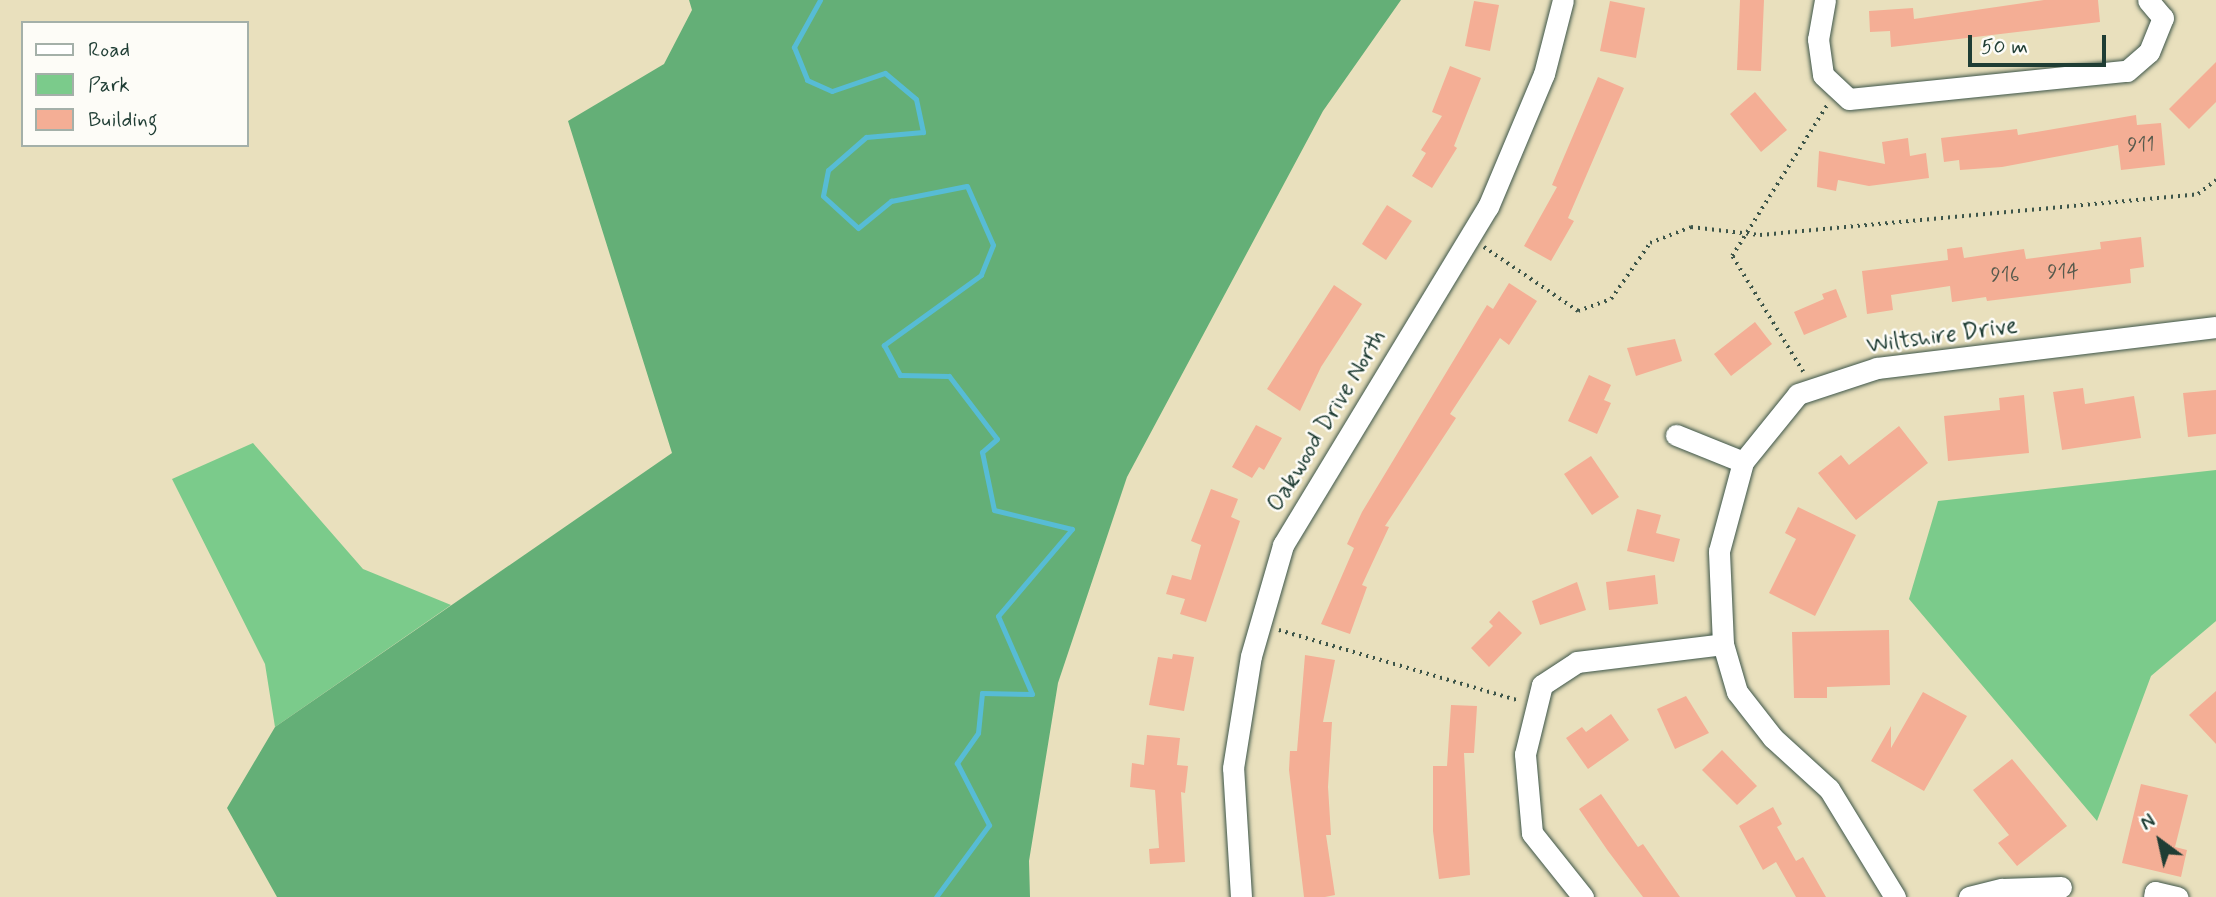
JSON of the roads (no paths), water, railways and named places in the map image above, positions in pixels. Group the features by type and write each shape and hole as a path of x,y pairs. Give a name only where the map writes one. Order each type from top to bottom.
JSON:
{"street":[{"name":"Oakwood Drive North","path":"1241,897 1233,768 1260,624 1283,545 1488,207 1544,74 1563,0"},
{"path":"1825,0 1818,39 1823,75 1849,99 2127,71 2149,52 2163,19 2148,0"},
{"name":"Wiltshire Drive","path":"1895,897 1829,789 1773,738 1737,692 1723,644 1719,551 1743,462 1798,394 1877,368 2216,327"},
{"path":"1675,435 1743,462"},
{"path":"1583,897 1532,833 1525,754 1542,685 1577,662 1723,644"},
{"path":"1969,897 2003,889 2061,887"},
{"path":"2154,897 2155,892 2177,897"}],"waterway":[{"path":"820,0 794,47 807,80 832,91 885,73 916,99 923,132 866,137 828,170 823,196 858,228 891,201 967,186 993,245 981,275 884,345 900,375 949,376 997,439 982,452 994,510 1072,529 998,616 1032,694 982,693 978,733 957,763 989,825 936,897"}]}
